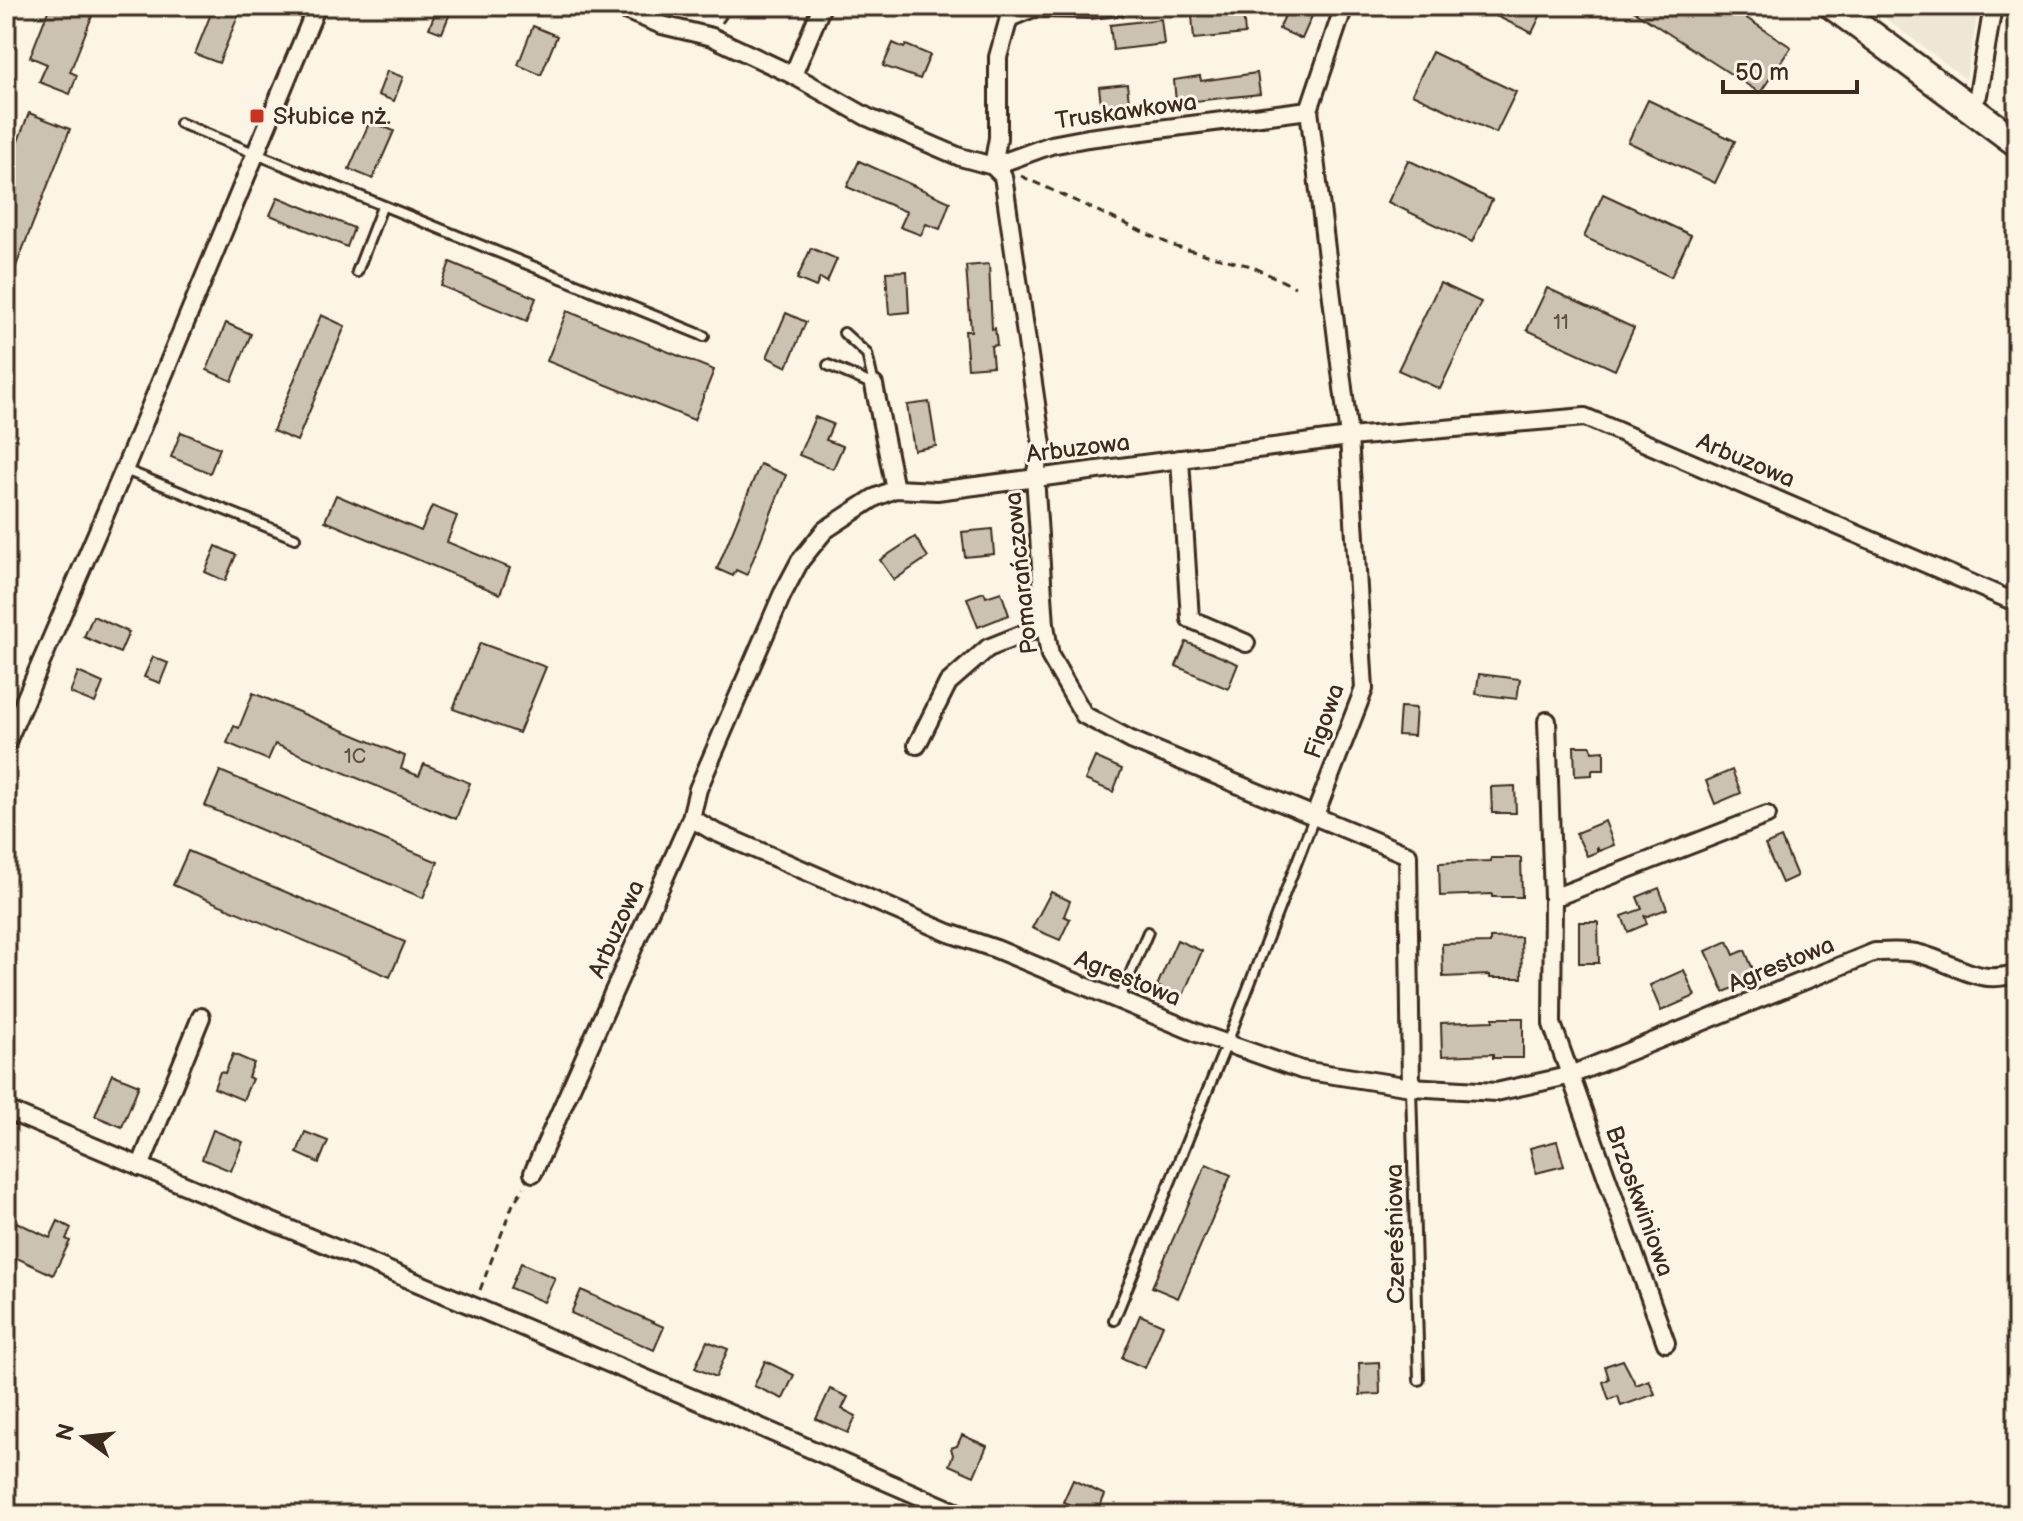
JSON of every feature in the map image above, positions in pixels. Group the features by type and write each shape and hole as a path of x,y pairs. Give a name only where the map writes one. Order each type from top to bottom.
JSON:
{"main road":[{"path":"1833,6 2017,143"}],"street":[{"path":"6,744 317,6"},
{"path":"615,6 662,25 712,37 793,75 867,117 998,171"},
{"path":"793,75 822,6"},
{"name":"Pomarańczowa","path":"1120,6 1033,8 1009,18 998,57 998,171 1042,445 1035,476 1045,625 1050,656 1084,715 1131,740 1408,855 1411,1087"},
{"path":"1970,107 1978,95 1993,6"},
{"name":"Figowa","path":"1315,815 1364,689 1349,437 1309,110 1340,8"},
{"name":"Truskawkowa","path":"998,171 1051,145 1309,110"},
{"path":"874,385 895,489"},
{"name":"Arbuzowa","path":"533,1173 691,818 698,789 782,595 800,561 825,530 874,498 895,489 937,491 1349,437 1585,417 2017,603"},
{"path":"1180,459 1190,619 1246,643"},
{"path":"917,745 948,683 988,648 1045,625"},
{"path":"1547,721 1553,898 1552,1024 1568,1076"},
{"path":"1553,898 1767,815"},
{"name":"Agrestowa","path":"691,818 713,831 949,933 996,949 1227,1043 1302,1070 1411,1087 1496,1092 1568,1076 1875,952 1917,953 1981,977 2002,978 2017,973"},
{"path":"140,1167 201,1017"},
{"name":"Brzoskwiniowa","path":"1568,1076 1666,1343"},
{"path":"6,1110 963,1515"}],"lane":[{"path":"180,123 704,336"},
{"path":"357,272 382,207"},
{"path":"844,333 867,354 874,385"},
{"path":"828,365 874,385"},
{"path":"124,470 295,538"},
{"name":"Figowa","path":"1114,1320 1227,1043 1315,815"},
{"path":"1119,1000 1148,932"},
{"name":"Czereśniowa","path":"1411,1087 1419,1380"}],"path":[{"path":"998,171 1015,174 1176,247 1251,266 1295,287"},
{"path":"474,1307 513,1204 533,1173"}],"shaded area":[{"path":"1869,6 1979,6 1966,79"}],"building":[{"path":"50,6 96,6 70,72 77,75 70,94 39,82 47,64 30,57"},
{"path":"214,6 242,6 219,63 195,54"},
{"path":"438,6 453,6 442,33 429,28"},
{"path":"1289,6 1312,16 1302,39 1279,29"},
{"path":"1475,6 1545,6 1532,33"},
{"path":"1626,6 1728,6 1791,47 1760,93"},
{"path":"1243,11 1245,34 1194,39 1192,16"},
{"path":"1161,19 1164,44 1113,50 1110,25"},
{"path":"533,26 557,36 541,75 518,65"},
{"path":"893,43 930,55 920,79 883,66"},
{"path":"1432,52 1516,92 1496,133 1412,94"},
{"path":"387,71 403,77 394,101 378,95"},
{"path":"1257,73 1260,94 1176,103 1174,80 1200,76 1201,81"},
{"path":"1127,84 1130,110 1102,113 1099,87"},
{"path":"1648,100 1735,141 1715,183 1628,142"},
{"path":"29,113 70,129 7,289 6,172"},
{"path":"370,121 394,131 373,179 349,169"},
{"path":"1408,160 1492,200 1472,242 1388,202"},
{"path":"859,161 950,202 940,229 926,224 921,235 900,227 907,212 847,187"},
{"path":"1603,194 1691,235 1671,277 1584,237"},
{"path":"278,197 354,228 347,247 270,215"},
{"path":"811,248 837,259 827,282 820,278 816,287 797,279"},
{"path":"450,262 536,298 527,321 441,286"},
{"path":"989,264 992,329 995,328 997,345 991,346 993,366 968,368 965,331 971,331 966,266"},
{"path":"907,271 909,312 889,314 886,272"},
{"path":"1440,283 1481,302 1440,389 1398,370"},
{"path":"1547,288 1634,328 1615,370 1527,330"},
{"path":"567,311 714,370 694,420 547,361"},
{"path":"786,313 806,322 787,367 767,357"},
{"path":"321,315 345,326 297,441 273,431"},
{"path":"226,323 251,334 232,381 207,370"},
{"path":"929,402 936,446 914,450 907,405"},
{"path":"815,417 833,424 826,440 843,446 833,469 799,455"},
{"path":"181,432 220,448 210,473 171,457"},
{"path":"760,464 786,475 747,575 736,570 733,576 717,569"},
{"path":"336,495 421,531 432,506 457,516 447,542 510,568 500,594 325,521"},
{"path":"992,529 994,554 965,557 962,532"},
{"path":"915,537 928,557 894,580 880,560"},
{"path":"216,546 236,555 225,581 205,572"},
{"path":"984,592 986,597 1001,592 1009,615 978,627 967,598"},
{"path":"93,616 129,632 120,653 84,637"},
{"path":"1186,642 1238,664 1228,689 1176,666"},
{"path":"480,643 546,667 519,733 453,709"},
{"path":"153,657 168,663 160,683 144,677"},
{"path":"78,672 103,683 95,703 70,693"},
{"path":"1479,674 1520,679 1517,699 1476,694"},
{"path":"253,693 405,756 401,769 419,776 424,764 470,783 456,819 275,744 268,760 227,743 234,726 239,728"},
{"path":"1400,707 1416,708 1414,736 1398,735"},
{"path":"1574,746 1591,746 1592,752 1604,751 1604,770 1592,770 1592,775 1575,776"},
{"path":"1095,757 1122,769 1113,792 1085,780"},
{"path":"1732,770 1741,793 1715,804 1706,781"},
{"path":"220,771 438,862 423,898 205,806"},
{"path":"1515,786 1516,813 1492,813 1491,787"},
{"path":"1605,821 1614,845 1599,851 1597,847 1597,852 1587,856 1576,833"},
{"path":"1781,838 1797,876 1782,883 1765,845"},
{"path":"188,851 405,942 390,977 173,885"},
{"path":"1491,858 1521,858 1522,897 1492,897 1492,894 1440,896 1439,863 1491,861"},
{"path":"1659,888 1667,909 1644,915 1647,924 1628,932 1622,916 1642,909 1637,897"},
{"path":"1051,892 1070,901 1064,916 1070,919 1060,940 1032,928"},
{"path":"1579,922 1598,922 1599,963 1579,963"},
{"path":"1521,937 1522,978 1490,978 1490,975 1443,977 1442,944 1490,943 1490,938"},
{"path":"1177,940 1202,951 1182,998 1157,986"},
{"path":"1728,941 1734,955 1745,950 1754,972 1736,980 1739,986 1724,992 1706,951"},
{"path":"1684,970 1695,996 1661,1011 1650,985"},
{"path":"1493,1018 1523,1018 1523,1058 1493,1058 1493,1054 1442,1056 1441,1023 1493,1021"},
{"path":"233,1054 254,1063 248,1077 252,1079 243,1100 214,1088 220,1072 225,1073"},
{"path":"112,1074 139,1085 122,1127 95,1116"},
{"path":"213,1130 243,1142 231,1171 202,1159"},
{"path":"305,1132 328,1141 319,1163 297,1153"},
{"path":"1557,1141 1564,1166 1536,1173 1530,1148"},
{"path":"1206,1164 1231,1175 1178,1298 1152,1287"},
{"path":"14,1221 50,1238 58,1221 71,1228 66,1239 70,1241 53,1275 17,1258 6,1279 6,1237"},
{"path":"521,1263 555,1278 544,1302 510,1288"},
{"path":"581,1290 664,1327 654,1350 571,1313"},
{"path":"1140,1315 1163,1325 1145,1368 1122,1358"},
{"path":"707,1341 728,1349 716,1377 695,1368"},
{"path":"1623,1360 1636,1385 1649,1380 1655,1394 1621,1406 1618,1396 1609,1400 1603,1382 1609,1379 1605,1366"},
{"path":"765,1361 794,1375 783,1399 754,1386"},
{"path":"1379,1362 1380,1394 1360,1395 1359,1363"},
{"path":"830,1389 848,1397 842,1409 856,1416 848,1433 816,1419"},
{"path":"962,1435 987,1446 974,1476 949,1465 953,1455 951,1448 957,1446"},
{"path":"1073,1480 1105,1495 1096,1515 1063,1502"}],"place":[{"name":"Słubice nż.","path":"257,116"}]}
